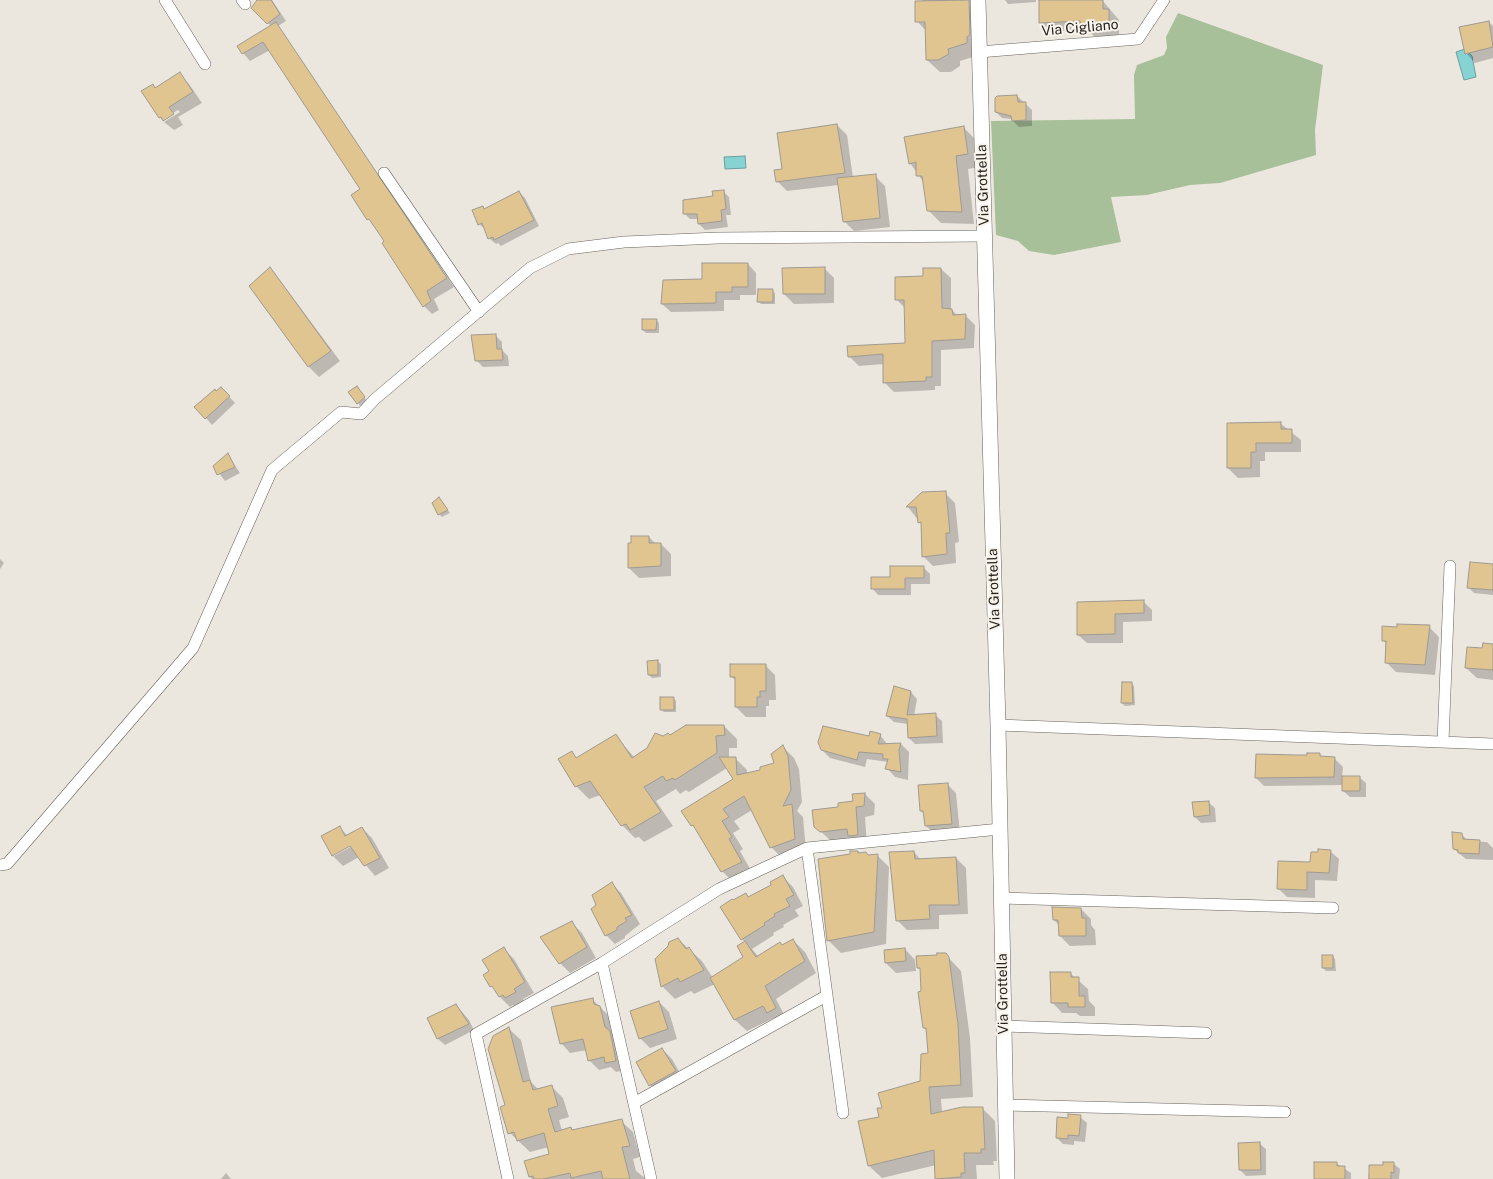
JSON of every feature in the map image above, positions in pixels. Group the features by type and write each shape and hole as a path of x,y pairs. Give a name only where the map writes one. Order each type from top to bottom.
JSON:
{"street":[{"path":"165,0 206,64"},
{"name":"Via Grottella","path":"978,0 998,725 1007,1179"},
{"name":"Via Cigliano","path":"979,52 1138,39 1164,0"},
{"path":"384,173 479,312"},
{"path":"0,865 7,864 193,648 272,470 340,412 361,414 530,268 568,249 624,242 718,238 984,236"},
{"path":"1443,742 1450,566"},
{"path":"998,725 1493,744"},
{"path":"504,1177 476,1034 602,964 719,889 807,848 1000,829"},
{"path":"807,848 843,1113"},
{"path":"1001,898 1332,908"},
{"path":"602,964 651,1179"},
{"path":"634,1103 826,996"},
{"path":"1004,1026 1206,1033"},
{"path":"1005,1105 1285,1112"}],"green space":[{"path":"1178,13 1323,65 1315,130 1316,155 1220,183 1190,185 1147,195 1111,197 1121,242 1054,255 1029,251 1018,241 996,235 991,121 1135,119 1134,75 1137,65 1164,55 1167,48 1166,37"}],"water":[{"path":"1465,49 1472,56 1476,77 1464,80 1456,52"},
{"path":"745,156 746,168 725,169 724,157"}],"building":[{"path":"257,0 271,0 280,14 267,24 251,8"},
{"path":"969,0 970,35 967,37 967,43 948,49 949,54 938,60 926,60 925,22 915,22 915,1"},
{"path":"1039,0 1103,0 1103,9 1109,9 1109,27 1082,26 1080,21 1039,23"},
{"path":"1489,21 1493,47 1465,54 1459,27"},
{"path":"276,22 447,278 427,291 431,301 423,307 382,243 384,241 369,219 367,220 351,195 360,189 263,42 242,54 237,46"},
{"path":"180,72 193,92 169,107 174,114 163,121 141,91 153,84 155,88"},
{"path":"1017,95 1018,102 1026,102 1026,120 1012,121 1011,116 995,112 995,98 997,96"},
{"path":"837,124 845,173 776,182 774,170 782,169 777,133"},
{"path":"964,126 968,154 956,156 962,212 927,211 922,176 916,176 916,162 909,164 904,137"},
{"path":"876,174 880,218 843,222 837,178"},
{"path":"724,190 726,209 721,210 722,221 698,224 697,214 683,214 683,200 713,196 712,191"},
{"path":"519,191 534,220 494,240 493,237 488,239 482,223 478,225 472,210 483,206 484,209"},
{"path":"702,263 748,263 748,287 732,287 732,292 716,292 716,303 661,304 663,280 702,279"},
{"path":"270,267 331,351 308,367 249,286"},
{"path":"825,267 825,294 783,294 782,268"},
{"path":"923,268 941,268 942,308 952,309 953,315 966,314 965,339 932,341 932,377 926,377 926,381 883,383 883,354 848,357 847,346 905,343 904,300 895,300 895,277 923,276"},
{"path":"758,289 773,289 773,302 757,302"},
{"path":"642,319 657,319 656,330 642,330"},
{"path":"496,334 497,349 502,349 503,360 475,361 471,335"},
{"path":"357,386 365,397 357,404 348,392"},
{"path":"221,387 230,396 205,419 194,407 215,389 216,391"},
{"path":"1281,422 1281,429 1292,429 1292,443 1256,443 1256,452 1251,452 1251,468 1227,468 1227,423"},
{"path":"228,453 235,467 217,475 213,466"},
{"path":"946,491 950,533 946,533 947,554 922,557 921,522 918,523 916,507 906,507 922,492"},
{"path":"439,497 448,510 438,515 432,503"},
{"path":"631,536 649,536 649,543 661,543 661,566 628,568 628,543 631,543"},
{"path":"1470,562 1493,564 1493,590 1467,588"},
{"path":"890,566 924,566 924,578 905,578 905,589 871,589 871,577 890,577"},
{"path":"1144,600 1144,613 1115,614 1115,634 1077,635 1077,602"},
{"path":"1397,624 1430,625 1425,665 1385,663 1386,641 1382,641 1382,626 1397,627"},
{"path":"1483,643 1493,644 1493,670 1465,668 1467,647 1482,648"},
{"path":"658,660 658,675 648,675 647,661"},
{"path":"730,664 766,664 766,691 760,691 760,697 757,697 757,707 735,707 735,677 730,677"},
{"path":"1122,682 1132,682 1133,703 1121,703"},
{"path":"894,686 911,691 907,715 936,713 937,736 908,738 907,719 886,716"},
{"path":"660,697 674,697 674,710 660,710"},
{"path":"686,725 724,725 725,735 716,736 717,753 675,780 673,778 666,781 663,776 644,787 661,812 630,830 626,824 621,826 590,781 575,787 558,759 572,751 576,758 616,734 632,758 647,748 655,733 663,736 668,733 670,735"},
{"path":"823,726 869,736 870,731 881,734 878,744 901,743 899,750 901,772 885,769 888,759 883,759 883,754 859,752 857,760 821,750 818,742"},
{"path":"783,745 788,756 791,790 783,806 792,804 795,839 770,848 744,796 723,809 729,817 722,821 732,837 729,839 742,862 721,872 693,825 691,826 681,811 733,779 719,757 736,757 737,775 760,770 760,767 774,763 771,754"},
{"path":"1307,753 1320,753 1320,756 1335,757 1334,777 1255,778 1256,754 1307,755"},
{"path":"1342,776 1360,776 1360,791 1342,791"},
{"path":"948,783 952,824 925,826 923,811 920,811 918,785"},
{"path":"865,793 864,806 856,807 858,835 848,836 847,829 820,832 814,827 812,810 838,807 838,803 853,801 852,794"},
{"path":"1209,801 1210,815 1194,817 1192,802"},
{"path":"340,826 345,836 362,827 380,858 364,866 350,846 332,856 321,836"},
{"path":"1452,832 1462,833 1463,839 1480,840 1479,854 1458,853 1458,850 1453,849"},
{"path":"1318,849 1331,850 1329,873 1307,872 1307,890 1277,889 1278,861 1310,862 1311,852 1318,852"},
{"path":"850,851 866,852 868,855 878,854 874,932 827,941 818,859 850,854"},
{"path":"914,851 915,859 956,857 959,905 929,905 930,919 896,921 889,852"},
{"path":"783,875 794,895 786,899 790,906 774,914 775,916 764,923 765,925 741,940 720,907 746,893 748,897 771,885 770,882"},
{"path":"612,882 632,915 625,918 627,921 617,927 617,930 605,936 591,909 596,905 592,895"},
{"path":"1052,907 1081,908 1082,918 1086,918 1086,936 1059,936 1058,920 1053,920"},
{"path":"572,921 587,947 559,964 540,937"},
{"path":"678,938 686,949 689,947 704,970 680,982 678,978 661,987 655,959 668,946 669,942"},
{"path":"793,939 805,961 765,986 776,1008 767,1013 763,1006 734,1020 710,978 743,957 737,946 745,941 756,957 780,942 782,945"},
{"path":"504,947 525,982 514,989 516,992 505,998 503,995 499,997 492,986 490,987 483,975 489,971 482,960"},
{"path":"905,948 906,961 885,963 884,950"},
{"path":"937,953 946,953 949,957 958,1024 961,1085 929,1087 931,1114 962,1107 983,1107 985,1149 981,1149 981,1153 964,1153 965,1173 961,1173 961,1177 935,1179 934,1150 868,1166 858,1121 879,1117 877,1108 882,1108 878,1093 920,1081 921,1054 928,1053 926,1028 923,1028 918,992 921,991 920,968 917,968 916,956 937,955"},
{"path":"1322,955 1333,955 1333,968 1322,968"},
{"path":"1050,972 1071,972 1071,977 1079,977 1079,996 1085,996 1085,1007 1068,1007 1068,1003 1051,1003"},
{"path":"593,998 594,1004 600,1006 605,1027 610,1031 616,1061 605,1063 604,1057 588,1061 583,1039 560,1044 551,1007"},
{"path":"659,1001 668,1029 639,1039 630,1011"},
{"path":"456,1004 469,1024 437,1039 427,1018"},
{"path":"509,1027 523,1082 530,1080 533,1090 552,1085 558,1106 548,1109 555,1132 571,1127 572,1130 622,1119 630,1146 622,1147 630,1179 603,1179 601,1171 571,1178 570,1173 543,1179 534,1179 533,1176 529,1177 524,1161 549,1154 544,1133 517,1141 514,1132 508,1134 500,1107 505,1105 488,1049 493,1036"},
{"path":"662,1048 676,1071 649,1086 636,1062"},
{"path":"1068,1114 1081,1115 1079,1136 1068,1135 1068,1139 1056,1138 1057,1117 1068,1118"},
{"path":"1260,1142 1261,1170 1239,1170 1238,1143"},
{"path":"1314,1162 1337,1162 1337,1166 1345,1166 1345,1179 1314,1179"},
{"path":"1383,1162 1394,1162 1394,1173 1391,1172 1391,1179 1369,1179 1369,1165 1383,1165"}]}
